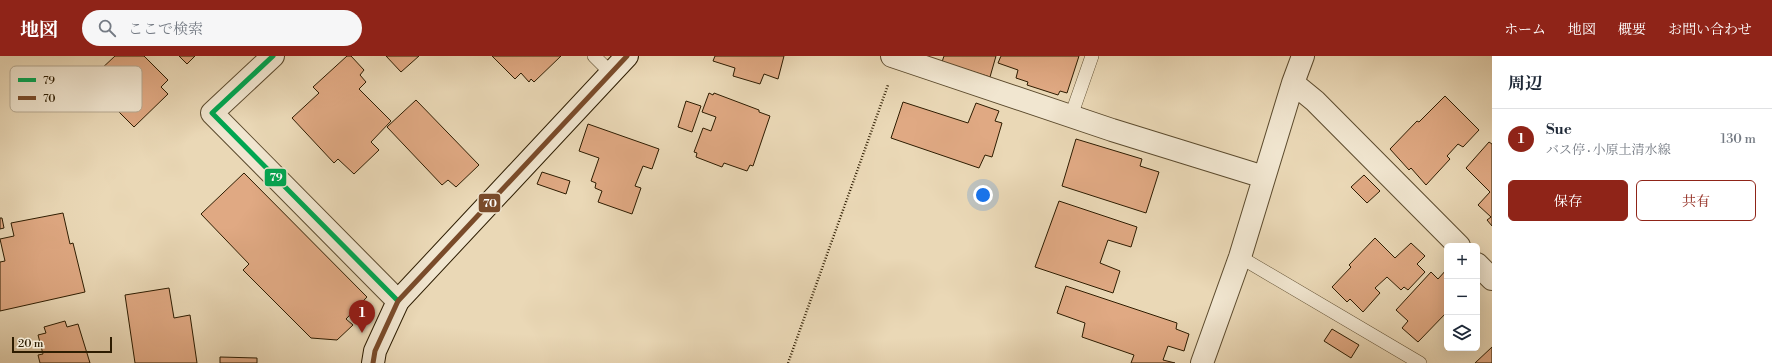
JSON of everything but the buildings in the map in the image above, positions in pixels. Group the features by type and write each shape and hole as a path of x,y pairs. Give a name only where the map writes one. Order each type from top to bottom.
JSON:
{"street":[{"path":"273,56 212,113 398,301"},
{"path":"373,363 375,351 398,301 627,56"},
{"path":"1202,363 1240,256 1293,83 1303,56"},
{"path":"896,57 1071,116 1264,177"},
{"path":"1293,83 1315,101 1456,243"},
{"path":"1480,267 1492,279"}],"lane":[{"path":"594,56 611,73"},
{"path":"1071,116 1092,56"},
{"path":"1240,256 1420,363"}],"path":[{"path":"788,363 896,57"}],"transit line":[{"name":"79","path":"273,56 212,113 398,301"},
{"name":"70","path":"373,363 375,351 398,301 627,56"}],"place":[{"name":"Sue","path":"362,333"}]}
